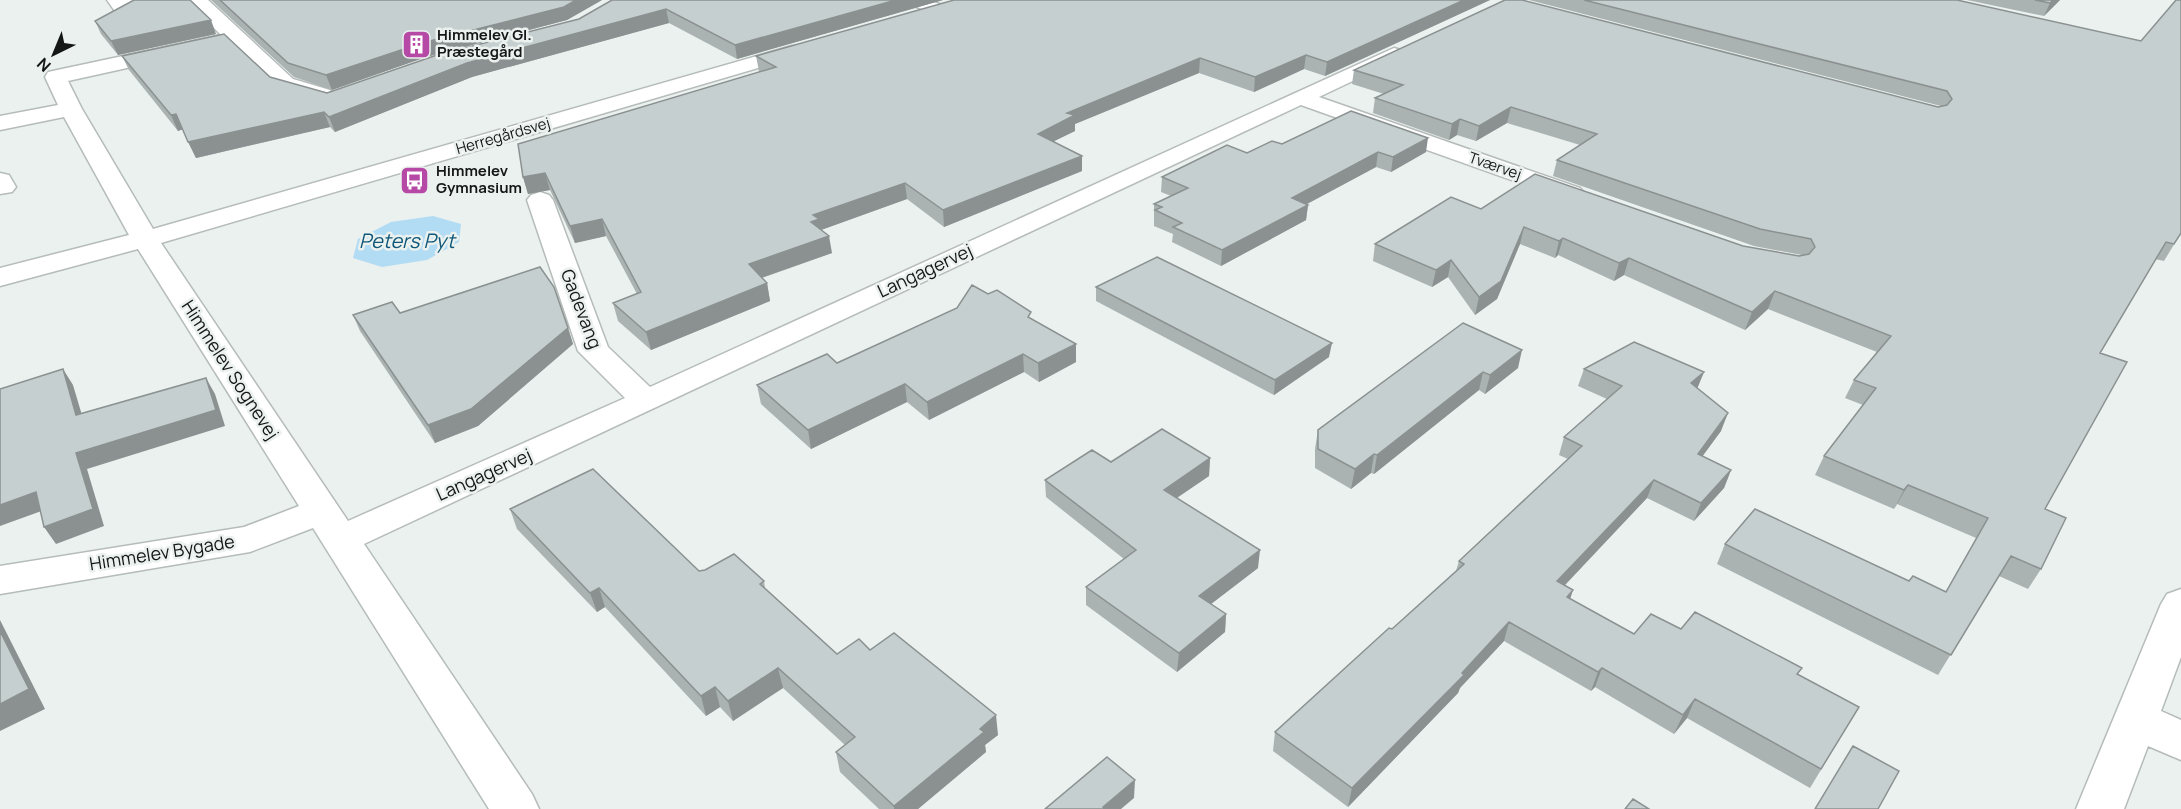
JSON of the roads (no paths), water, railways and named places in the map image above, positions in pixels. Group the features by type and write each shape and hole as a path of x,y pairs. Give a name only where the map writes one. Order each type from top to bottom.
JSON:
{"street":[{"path":"116,0 121,6 198,1 285,84 332,99 343,95"},
{"path":"904,19 949,6 917,0"},
{"name":"Himmelev Sognevej","path":"235,38 56,77 71,109 146,239 514,809"},
{"name":"Langagervej","path":"330,526 646,401 1419,42"},
{"name":"Herregårdsvej","path":"0,276 146,239 824,43"},
{"name":"Tværvej","path":"1301,98 1591,200"},
{"path":"0,123 71,109"},
{"name":"Gadevang","path":"540,200 594,351 646,401"},
{"name":"Himmelev Bygade","path":"0,580 330,526"},
{"path":"2100,809 2181,604"},
{"path":"2135,719 2181,741"}],"water":[{"name":"Peters Pyt","path":"433,216 461,224 459,242 427,260 382,267 353,258 358,239 391,222"}],"place":[{"name":"Himmelev Gl. Præstegård","path":"416,44"},
{"name":"Himmelev Gymnasium","path":"415,180"}]}
